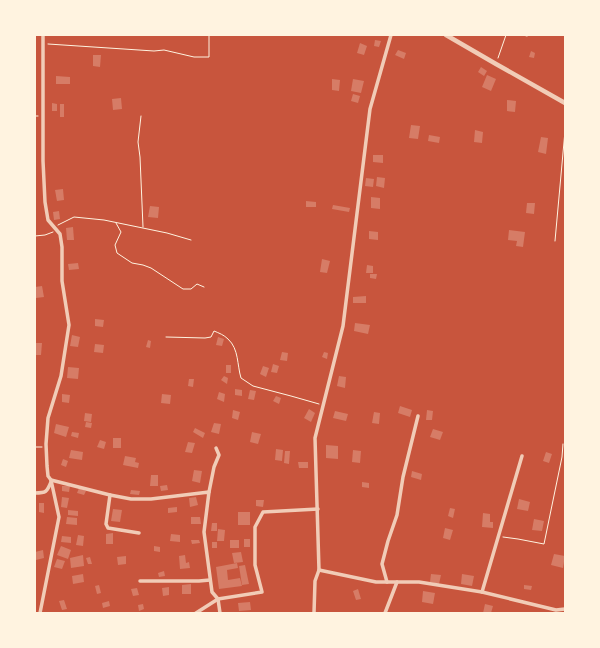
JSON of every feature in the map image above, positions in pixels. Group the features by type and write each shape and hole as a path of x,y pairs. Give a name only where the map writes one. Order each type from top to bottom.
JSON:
{"street":[{"path":"40,613 59,517 51,480 48,476 46,446 48,418 61,376 69,325 62,281 62,247 60,234 48,220 45,202 43,161 43,35"},
{"path":"314,613 315,581 319,570 315,438 343,326 370,109 391,35"},
{"path":"446,35 565,102"},
{"path":"387,582 382,564 397,515 403,477 418,416"},
{"path":"216,448 219,455 214,467 209,492 204,532 212,592 218,599 220,613"},
{"path":"482,592 522,456"},
{"path":"35,494 43,493 48,490 51,480"},
{"path":"51,480 131,499 151,499 209,492"},
{"path":"110,494 106,526 108,528 139,534"},
{"path":"196,613 218,599 262,592 255,565 255,527 263,512 318,509"},
{"path":"319,570 376,582 419,582 482,592 556,610 565,609"},
{"path":"140,581 199,582 210,580"},
{"path":"386,613 397,582"}],"path":[{"path":"44,44 154,51 164,50 194,57 209,57 209,35"},
{"path":"496,64 506,35"},
{"path":"523,35 527,36"},
{"path":"141,116 138,142 143,228"},
{"path":"555,241 565,131"},
{"path":"35,236 45,235 74,217 116,222 191,240"},
{"path":"116,222 121,232 115,244 117,253 132,263 151,268 183,289 191,289 197,284 204,287"},
{"path":"166,337 205,338 211,337 214,331 227,338 233,344 241,378 253,386 323,406"},
{"path":"498,537 544,544 562,457 563,444"},
{"path":"35,447 46,446"}],"building":[{"path":"375,40 381,41 379,47 374,46"},
{"path":"360,43 367,46 364,55 357,53"},
{"path":"398,50 406,53 404,59 395,55"},
{"path":"531,51 535,53 534,58 529,57"},
{"path":"93,55 101,55 100,67 93,66"},
{"path":"481,67 487,71 484,76 478,72"},
{"path":"487,75 496,79 491,91 482,87"},
{"path":"56,76 70,77 70,84 56,84"},
{"path":"332,79 340,80 339,91 332,90"},
{"path":"353,79 364,81 361,93 351,91"},
{"path":"353,94 360,96 358,103 351,101"},
{"path":"121,98 122,109 113,110 112,99"},
{"path":"507,100 516,101 515,112 507,111"},
{"path":"52,103 57,104 57,111 52,111"},
{"path":"60,104 64,104 64,117 60,117"},
{"path":"411,125 420,126 418,139 409,138"},
{"path":"475,130 483,132 482,143 474,142"},
{"path":"429,135 440,137 439,143 428,141"},
{"path":"541,137 548,138 546,154 538,152"},
{"path":"373,155 383,155 383,163 373,162"},
{"path":"377,177 385,178 384,188 376,186"},
{"path":"366,178 374,179 373,187 365,186"},
{"path":"63,189 64,200 57,201 55,190"},
{"path":"371,197 380,198 380,209 371,208"},
{"path":"306,201 316,202 316,207 306,207"},
{"path":"527,203 535,203 534,214 526,213"},
{"path":"333,205 350,208 349,212 332,209"},
{"path":"150,206 159,207 158,218 148,217"},
{"path":"59,211 60,219 54,220 53,212"},
{"path":"73,227 74,240 67,240 66,228"},
{"path":"509,230 525,232 523,247 516,246 517,241 508,240"},
{"path":"369,231 378,232 378,240 369,239"},
{"path":"322,259 330,261 327,273 320,272"},
{"path":"78,263 79,269 69,270 68,264"},
{"path":"367,265 373,266 373,273 366,273"},
{"path":"370,274 377,274 376,279 370,278"},
{"path":"42,286 44,297 36,298 35,287"},
{"path":"366,296 366,303 353,303 353,297"},
{"path":"95,319 104,320 103,327 95,326"},
{"path":"355,323 370,325 368,334 354,331"},
{"path":"72,335 80,337 78,347 70,346"},
{"path":"218,337 224,339 222,346 216,345"},
{"path":"148,340 151,341 150,348 146,347"},
{"path":"35,343 42,343 41,355 35,355"},
{"path":"95,344 104,345 103,353 94,352"},
{"path":"282,352 288,353 287,361 280,360"},
{"path":"324,352 328,353 327,359 322,357"},
{"path":"273,364 279,366 277,373 271,372"},
{"path":"226,365 231,365 231,373 226,373"},
{"path":"263,366 269,368 266,377 260,374"},
{"path":"68,367 79,368 78,379 67,378"},
{"path":"224,376 228,378 227,384 221,380"},
{"path":"339,376 346,377 345,388 337,386"},
{"path":"189,379 194,379 193,387 188,386"},
{"path":"235,389 242,390 242,396 235,395"},
{"path":"250,390 256,391 254,400 248,399"},
{"path":"219,392 225,394 224,402 217,399"},
{"path":"62,394 70,395 69,403 62,402"},
{"path":"162,394 171,395 170,404 161,403"},
{"path":"276,396 281,398 279,404 273,401"},
{"path":"400,406 412,410 410,417 398,413"},
{"path":"309,409 315,413 311,422 304,418"},
{"path":"233,410 240,412 238,420 232,418"},
{"path":"427,410 433,411 432,420 426,420"},
{"path":"335,411 348,414 346,421 333,418"},
{"path":"374,412 380,413 379,424 372,423"},
{"path":"85,413 92,414 91,422 84,421"},
{"path":"86,422 92,423 91,428 85,427"},
{"path":"214,423 221,424 219,434 211,432"},
{"path":"56,424 69,427 66,437 54,433"},
{"path":"195,428 205,433 203,438 193,432"},
{"path":"433,429 443,432 440,440 430,437"},
{"path":"72,432 79,433 78,438 71,436"},
{"path":"252,432 261,434 258,444 250,442"},
{"path":"113,438 121,438 121,448 113,448"},
{"path":"100,440 106,442 104,449 97,447"},
{"path":"188,442 195,443 192,453 185,452"},
{"path":"326,445 338,446 338,459 326,458"},
{"path":"276,449 283,450 282,461 275,460"},
{"path":"71,450 83,452 82,460 69,458"},
{"path":"353,450 361,451 360,463 352,462"},
{"path":"285,451 290,451 289,464 284,463"},
{"path":"546,452 552,454 549,463 543,461"},
{"path":"125,456 136,458 135,462 139,463 138,468 123,465"},
{"path":"63,459 68,461 66,467 61,465"},
{"path":"298,462 308,462 308,468 299,468"},
{"path":"194,470 202,471 200,483 192,481"},
{"path":"412,471 422,474 421,480 411,477"},
{"path":"151,475 158,475 158,486 150,486"},
{"path":"362,482 369,483 369,488 362,487"},
{"path":"167,485 168,490 161,491 160,486"},
{"path":"62,486 70,486 69,492 62,491"},
{"path":"79,488 86,491 84,495 77,493"},
{"path":"131,490 140,491 139,495 130,494"},
{"path":"62,497 69,498 67,508 61,507"},
{"path":"196,497 198,505 190,507 189,498"},
{"path":"519,499 530,502 528,511 517,509"},
{"path":"256,500 264,500 263,507 256,506"},
{"path":"39,503 44,503 44,513 39,512"},
{"path":"177,507 177,512 168,513 168,508"},
{"path":"450,508 455,509 453,518 448,516"},
{"path":"113,509 122,510 120,522 111,521"},
{"path":"68,510 78,511 78,516 68,515"},
{"path":"238,512 250,512 250,525 238,525"},
{"path":"483,513 490,514 490,522 493,522 493,528 482,527"},
{"path":"67,517 77,518 77,525 66,524"},
{"path":"191,517 200,517 201,524 191,524"},
{"path":"534,519 544,521 542,531 532,530"},
{"path":"212,523 217,523 217,531 211,531"},
{"path":"445,528 453,530 450,540 443,538"},
{"path":"218,529 225,530 224,541 217,541"},
{"path":"113,533 113,544 106,544 106,534"},
{"path":"171,534 180,535 180,542 170,541"},
{"path":"78,535 84,536 83,546 76,545"},
{"path":"62,536 71,537 71,543 61,542"},
{"path":"244,539 250,539 250,547 244,547"},
{"path":"191,540 199,540 200,543 192,544"},
{"path":"230,540 239,540 239,548 230,548"},
{"path":"212,542 217,542 217,548 212,548"},
{"path":"61,546 71,550 68,559 57,555"},
{"path":"154,546 160,547 160,552 154,551"},
{"path":"43,550 44,558 36,560 35,552"},
{"path":"241,552 243,562 234,563 232,553"},
{"path":"554,554 565,556 563,568 551,565"},
{"path":"83,555 84,566 71,568 70,558"},
{"path":"185,555 186,563 189,562 190,568 180,569 179,556"},
{"path":"126,556 126,564 118,565 117,557"},
{"path":"90,557 92,564 88,564 86,558"},
{"path":"57,559 65,561 62,569 54,567"},
{"path":"237,563 238,568 227,570 228,580 240,578 242,586 219,589 216,567"},
{"path":"245,565 249,584 242,585 239,566"},
{"path":"164,571 165,576 159,577 158,573"},
{"path":"83,574 84,582 73,584 72,576"},
{"path":"431,574 441,575 439,584 430,582"},
{"path":"462,574 474,576 472,586 461,584"},
{"path":"191,584 191,594 182,594 182,585"},
{"path":"99,585 101,593 97,594 95,586"},
{"path":"524,585 532,586 531,590 524,589"},
{"path":"169,587 169,595 163,596 162,588"},
{"path":"137,588 139,595 133,596 131,589"},
{"path":"358,589 361,599 356,600 353,591"},
{"path":"423,591 435,593 433,604 422,602"},
{"path":"64,600 67,609 62,610 59,601"},
{"path":"109,601 110,606 103,608 102,603"},
{"path":"250,602 251,610 239,611 238,603"},
{"path":"143,604 144,609 139,611 138,605"},
{"path":"485,604 493,606 491,613 483,613"}]}
